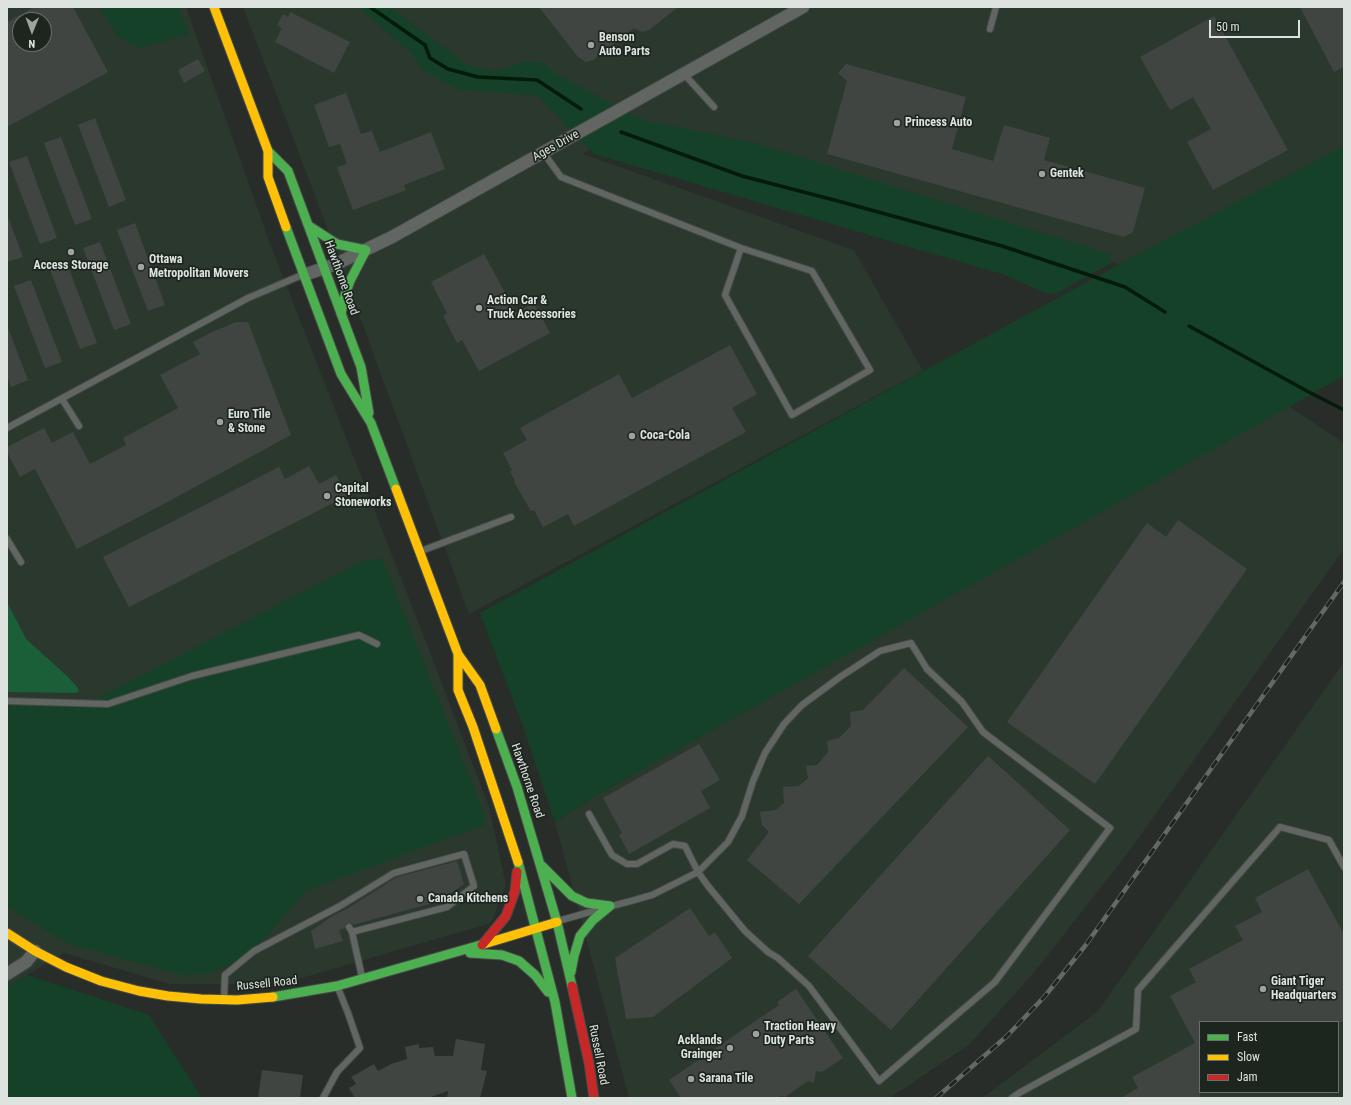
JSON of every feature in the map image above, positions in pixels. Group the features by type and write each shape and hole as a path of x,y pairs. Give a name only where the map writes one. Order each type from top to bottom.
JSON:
{"main road":[{"name":"Hawthorne Road","path":"214,7 268,152 268,177 341,374 371,423"},
{"name":"Hawthorne Road","path":"268,152 288,171 325,268 361,367 371,423 458,654 480,685 517,787 557,922"},
{"path":"309,226 337,244 366,250 350,281 341,314"},
{"name":"Hawthorne Road","path":"458,654 458,690 473,727 518,862 535,929"},
{"path":"482,945 506,916 515,891 518,862"},
{"path":"541,865 572,896 588,904 610,906"},
{"path":"570,978 574,956 580,936 593,920 610,906"},
{"name":"Russell Road","path":"7,933 35,951 85,975 122,987 168,996 224,1000 274,997 337,986 557,922 589,1063 594,1098"},
{"path":"535,929 555,1002 572,1098"},
{"path":"458,952 493,954 511,957 517,960 536,975 555,1002"}],"street":[{"name":"Ages Drive","path":"304,275 325,268 392,237 803,7"},
{"path":"7,974 26,962 35,951"}],"lane":[{"path":"990,29 996,7"},
{"path":"684,74 714,107"},
{"path":"543,152 561,177 741,248 812,272 870,370 792,415 725,295 741,248"},
{"path":"7,428 248,298 304,275"},
{"path":"62,398 79,426"},
{"path":"419,551 512,517"},
{"path":"7,539 21,562"},
{"path":"7,701 108,704 192,676 359,635 377,644"},
{"path":"557,922 652,895 698,872 728,842 742,816 765,753 784,724 802,705 840,677 880,651 911,644 927,669 962,702 983,732 1110,828 995,982 879,1081 809,986 745,931 698,872 685,846 673,844 638,864 627,864 612,855 589,814"},
{"path":"1012,1098 1020,1096 1136,1029 1138,990 1280,826 1329,840 1344,867"},
{"path":"224,1000 225,975 254,951 341,908 394,873 464,854 474,886 447,907 372,926 351,929 362,979"},
{"path":"323,1098 337,1072 360,1048 337,986"}],"shaded area":[{"path":"7,7 186,7 269,241 489,807 506,885 491,923 281,984 170,984 64,953 7,987"},
{"path":"243,7 1344,7 1344,153 1128,267 847,176 629,120 583,154 854,250 923,371 469,614 321,211"},
{"path":"1287,405 1344,443 1344,549 1127,854 1036,970 970,1044 890,1098 629,1098 555,822 595,796"},
{"path":"1344,662 1344,1098 982,1098 1098,1011"}],"green space":[{"path":"99,7 178,7 189,34 139,48 118,36"},
{"path":"358,7 390,7 466,64 495,72 523,62 542,62 558,75 642,120 755,143 1109,254 1111,263 1056,294 1043,292 1005,275 594,154 538,96 457,89 422,69 411,53"},
{"path":"1344,146 1344,376 595,796 555,822 525,732 480,613 1127,260"},
{"path":"382,559 485,816 483,827 478,827 305,891 269,934 235,963 206,974 183,975 69,944 7,907 7,706 92,701 363,561"},
{"path":"7,602 26,639 67,676 79,691 76,693 7,692"},
{"path":"27,975 149,1015 202,1098 7,1098 7,987"}],"building":[{"path":"34,7 73,7 108,72 7,127 7,22 12,19 12,52 52,52 52,12 25,12"},
{"name":"Benson Auto Parts","path":"539,7 678,7 649,30 642,32 634,28 593,60 586,62 578,57"},
{"path":"1300,7 1344,7 1344,67 1334,72"},
{"path":"290,12 350,42 334,73 275,42 282,28 277,25 283,14 288,17"},
{"path":"1214,16 1288,150 1213,190 1187,142 1211,129 1193,97 1170,110 1140,57"},
{"path":"198,59 205,71 184,83 178,70"},
{"path":"846,64 966,97 952,149 993,161 1004,125 1050,138 1044,160 1145,188 1133,232 1124,237 827,154 847,81 838,73"},
{"path":"346,93 361,134 372,131 380,152 431,132 445,169 404,185 406,190 353,210 337,167 347,164 340,144 329,147 314,105"},
{"path":"95,118 126,200 109,207 78,125"},
{"path":"61,137 92,219 75,225 44,143"},
{"path":"27,156 57,238 40,244 9,162"},
{"path":"7,217 23,257 7,262"},
{"name":"Ottawa Metropolitan Movers","path":"135,223 165,305 148,311 117,230"},
{"path":"100,242 131,324 114,330 83,248"},
{"name":"Action Car & Truck Accessories","path":"484,254 516,313 534,303 550,333 479,371 462,340 457,343 443,316 447,313 431,282"},
{"path":"66,261 97,343 80,349 49,267"},
{"path":"31,280 62,362 45,368 14,286"},
{"name":"Euro Tile & Stone","path":"236,322 248,322 291,435 77,549 35,469 20,477 7,452 7,447 44,428 52,443 73,432 90,464 126,445 123,438 178,408 160,375 200,354 193,342"},
{"path":"7,328 28,380 11,387 7,376"},
{"name":"Coca-Cola","path":"730,345 757,394 732,408 746,432 574,526 568,514 543,527 534,510 531,511 514,482 515,481 510,471 512,470 503,453 527,440 520,428 619,374 632,398"},
{"path":"309,466 319,484 336,475 347,496 129,607 103,557 279,467 285,479"},
{"path":"1178,520 1247,569 1095,784 1007,722 1147,523 1166,537"},
{"path":"904,668 968,727 799,904 747,860 769,832 762,825 760,812 776,810 784,803 783,787 799,786 808,778 806,766 817,765 828,752 827,741 839,738 851,726 850,712 863,710"},
{"path":"699,744 720,780 701,791 710,808 629,854 619,835 622,833 603,798"},
{"path":"988,756 1070,830 891,1030 808,956"},
{"path":"457,861 464,884 440,901 353,925 351,923 347,923 345,928 339,930 343,941 315,949 311,931 334,915 347,909 397,877"},
{"name":"Giant Tiger Headquarters","path":"1308,869 1344,934 1344,1022 1199,1021 1200,1098 1121,1098 1138,1088 1132,1077 1195,1043 1170,996 1196,982 1189,969 1243,940 1235,926 1262,912 1255,898"},
{"path":"690,908 709,936 715,932 732,958 653,1017 626,1019 615,958"},
{"path":"796,989 843,1058 822,1072 816,1071 814,1083 808,1081 785,1097 681,1098 669,1080 779,1005 777,1002"},
{"path":"456,1039 485,1044 481,1070 487,1071 480,1098 447,1098 448,1091 428,1098 355,1098 349,1088 356,1084 351,1077 374,1064 378,1071 391,1064 407,1059 405,1047 419,1044 419,1048 433,1047 435,1056 453,1056"},
{"path":"262,1070 303,1075 300,1098 258,1098"}],"waterway":[{"path":"370,7 425,45 430,58 448,69 478,77 537,80 581,109"},
{"path":"621,132 742,176 1002,246 1125,287 1165,312"},
{"path":"1189,326 1344,410"}],"railway":[{"path":"936,1098 1007,1036 1045,996 1085,946 1344,582"}],"traffic: fast":[{"path":"268,151 288,171 361,367 369,413"},
{"path":"309,226 337,244 366,250 350,281 341,314"},
{"path":"286,227 341,374 371,423 396,489"},
{"path":"496,729 517,787 557,922 572,986"},
{"path":"518,862 555,1002 572,1098"},
{"path":"542,866 572,896 587,903 610,906"},
{"path":"571,972 580,936 593,920 610,906"},
{"path":"273,997 337,986 484,944"},
{"path":"470,953 502,955 519,961 535,975 548,992"}],"traffic: slow":[{"path":"214,7 268,151 268,177 286,227"},
{"path":"396,489 458,654 480,685 496,729"},
{"path":"458,654 458,690 473,727 518,862"},
{"path":"484,944 557,922"},
{"path":"7,933 35,951 66,967 101,981 139,991 168,996 201,999 237,1000 273,997"}],"traffic: jam":[{"path":"482,945 506,916 515,891 517,872"},
{"path":"572,986 589,1063 594,1098"}],"place":[{"name":"Benson Auto Parts","path":"591,45"},
{"name":"Princess Auto","path":"897,123"},
{"name":"Gentek","path":"1042,174"},
{"name":"Access Storage","path":"71,252"},
{"name":"Ottawa Metropolitan Movers","path":"141,267"},
{"name":"Action Car & Truck Accessories","path":"479,308"},
{"name":"Euro Tile & Stone","path":"220,422"},
{"name":"Coca-Cola","path":"632,436"},
{"name":"Capital Stoneworks","path":"327,496"},
{"name":"Canada Kitchens","path":"420,899"},
{"name":"Giant Tiger Headquarters","path":"1263,989"},
{"name":"Traction Heavy Duty Parts","path":"756,1034"},
{"name":"Acklands Grainger","path":"730,1048"},
{"name":"Sarana Tile","path":"691,1079"}]}
